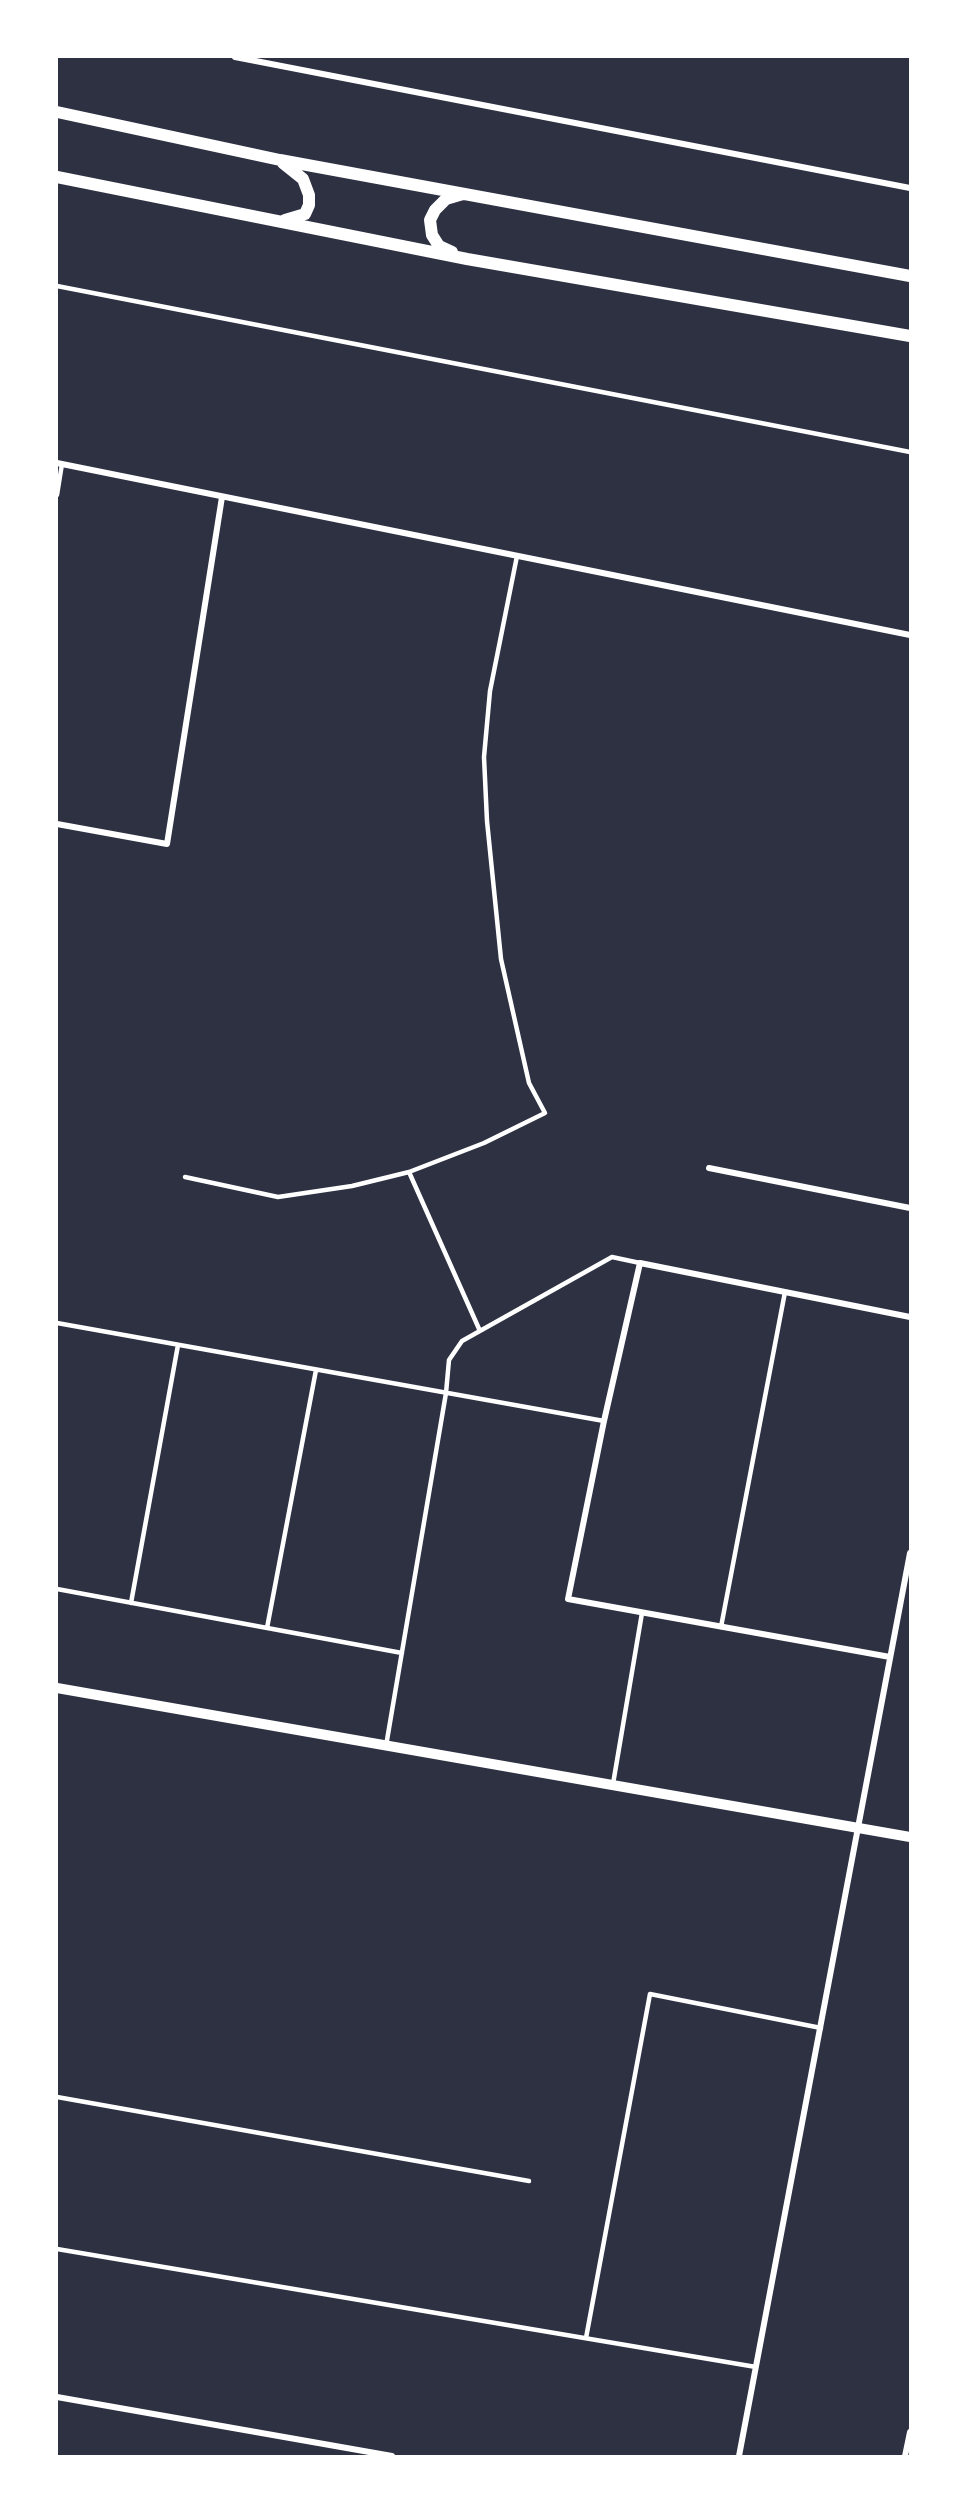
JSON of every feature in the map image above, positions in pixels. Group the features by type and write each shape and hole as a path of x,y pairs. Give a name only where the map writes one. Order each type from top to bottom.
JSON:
{"main road":[{"path":"57,112 279,160 910,276"},
{"path":"276,221 293,219 305,214 309,205 309,195 303,179 279,160"},
{"path":"57,177 467,259 910,336"},
{"path":"466,193 446,199 435,210 430,220 432,235 439,246 467,259"}],"street":[{"path":"235,57 910,188"},
{"path":"59,464 910,634"},
{"path":"57,824 167,844 222,497"},
{"path":"708,1168 910,1208"},
{"path":"890,1658 568,1599 604,1421 640,1263 910,1317"},
{"path":"739,2456 910,1553"},
{"path":"57,1688 910,1837"},
{"path":"57,2397 392,2456"},
{"path":"905,2456 910,2432"}],"lane":[{"path":"57,286 910,452"},
{"path":"57,495 59,464"},
{"path":"185,1177 278,1197 352,1186 409,1172 484,1143 545,1113 529,1083 501,959 487,820 484,757 490,691 517,555"},
{"path":"409,1172 480,1331"},
{"path":"386,1746 446,1392 449,1360 462,1341 612,1257 640,1263"},
{"path":"721,1627 785,1292"},
{"path":"57,1323 604,1421"},
{"path":"131,1603 178,1345"},
{"path":"267,1628 316,1370"},
{"path":"57,1589 402,1653"},
{"path":"613,1786 642,1612"},
{"path":"586,2338 650,1995 820,2028"},
{"path":"57,2097 529,2181"},
{"path":"57,2250 756,2367"}]}
